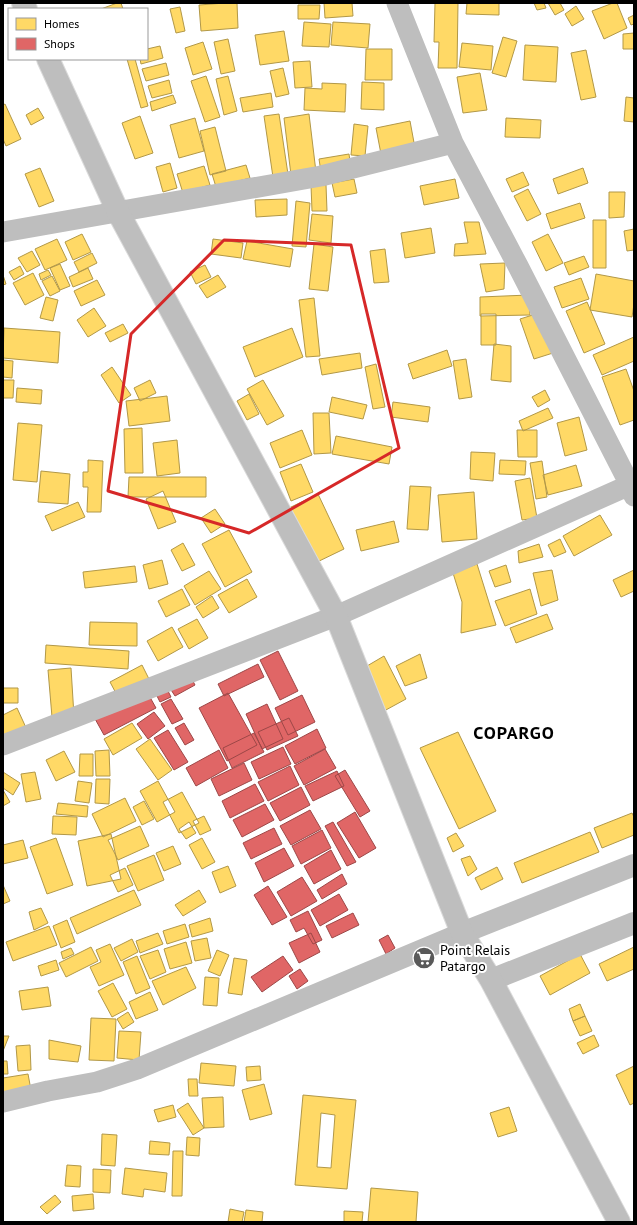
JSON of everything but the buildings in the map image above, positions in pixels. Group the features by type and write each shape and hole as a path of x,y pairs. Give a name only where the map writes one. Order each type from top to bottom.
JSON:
{"main road":[{"path":"48,60 118,212 336,616 462,933 491,980 619,1222"},
{"path":"462,933 634,865"},
{"path":"491,980 634,923"}],"street":[{"path":"3,745 336,616 633,488 453,143 397,3"},
{"path":"3,232 321,176 453,143"},
{"path":"3,1102 48,1091 97,1082 137,1069 462,933"}],"highlighted area":[{"path":"224,240 351,245 399,448 249,533 108,491 131,334"}],"place":[{"name":"Point Relais Patargo","path":"424,958"}],"district":[{"name":"COPARGO","path":"514,733"}]}
